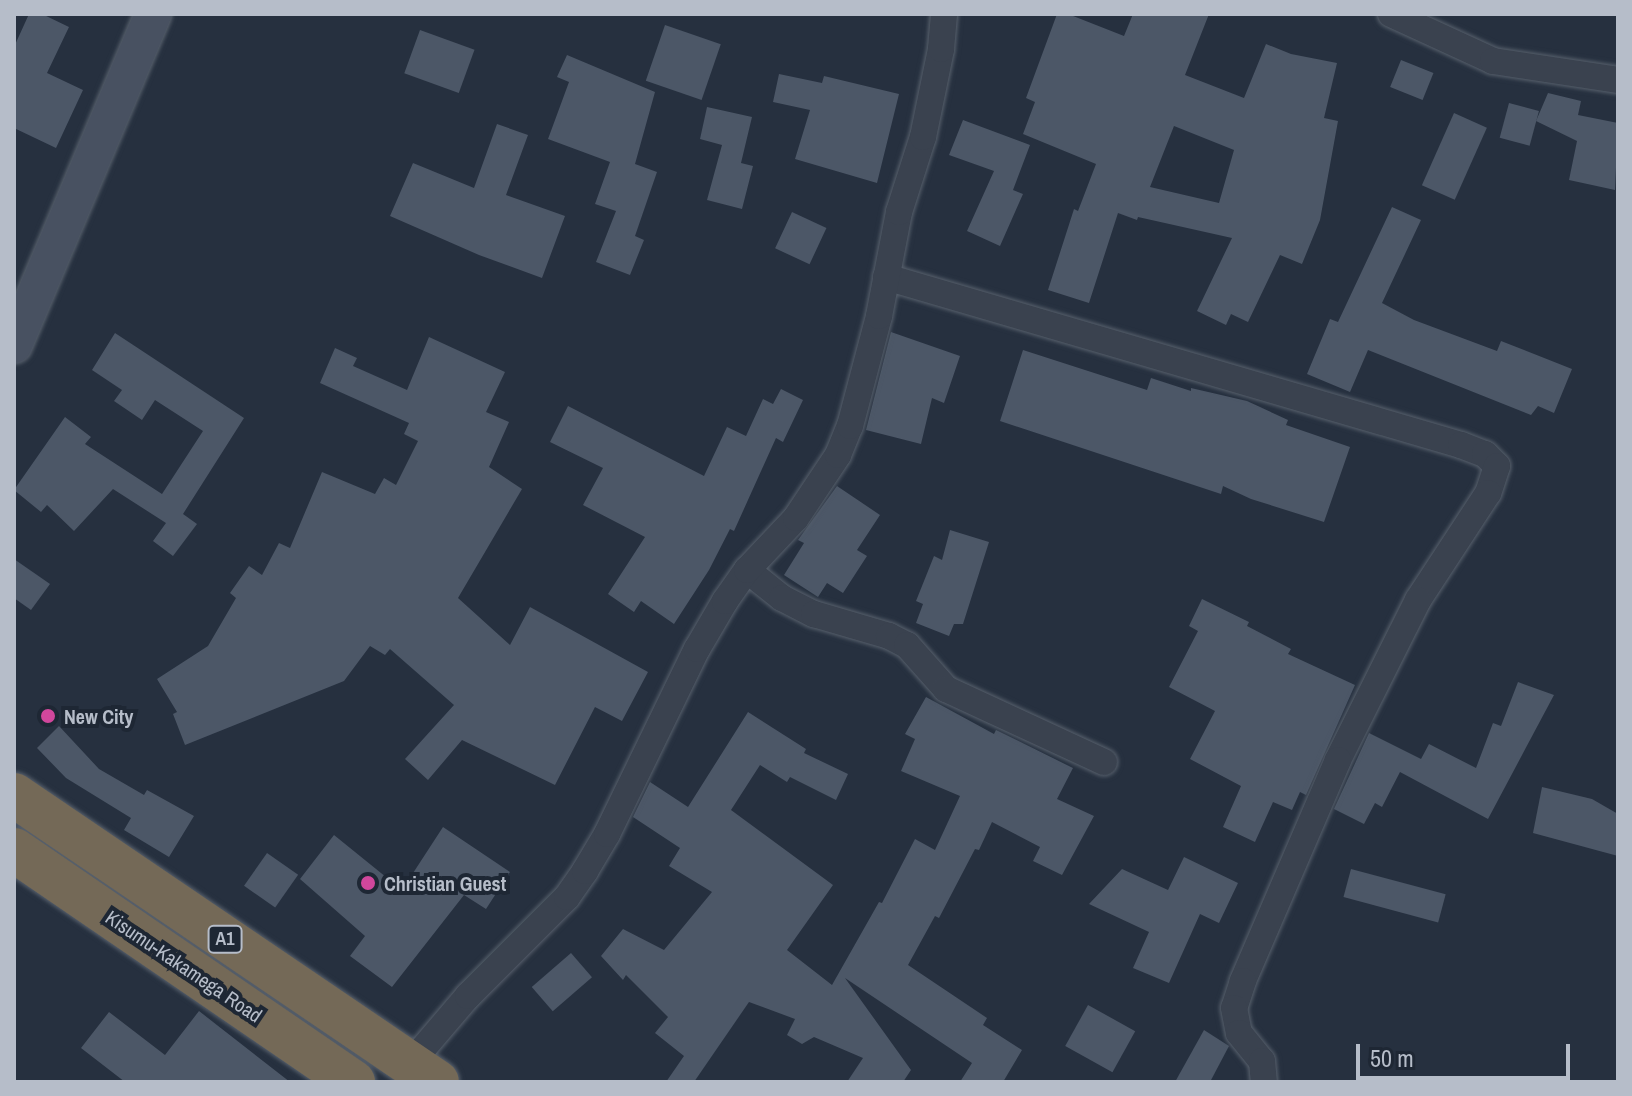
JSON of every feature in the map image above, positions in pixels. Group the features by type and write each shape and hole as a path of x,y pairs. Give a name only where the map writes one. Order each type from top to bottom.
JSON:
{"highway":[{"name":"A1","path":"14,795 423,1074"},
{"name":"Kisumu-Kakamega Road","path":"14,850 353,1082"}],"main road":[{"path":"14,345 153,14"}],"street":[{"path":"423,1074 468,996 567,897 585,871 607,834 697,649 747,570 796,518 838,455 850,426 899,212 923,137 941,49 944,14"},
{"path":"1391,14 1493,61 1618,80"},
{"path":"886,277 1461,445 1485,454 1497,466 1488,493 1418,600 1338,760 1243,981 1234,1008 1239,1033 1262,1061 1264,1082"},
{"path":"747,570 782,598 814,614 898,640 916,654 924,668 946,689 1104,762"}],"building":[{"path":"29,14 42,14 69,27 47,73 83,90 56,148 14,128 14,47"},
{"path":"1057,14 1068,14 1124,36 1133,14 1209,14 1185,75 1244,98 1266,44 1291,54 1337,63 1324,118 1338,121 1320,220 1302,264 1280,255 1248,322 1231,314 1226,325 1197,311 1232,238 1138,217 1137,220 1118,213 1089,303 1048,290 1074,209 1078,211 1096,164 1023,134 1035,102 1026,98","holes":["1174,126 1234,150 1219,203 1150,187"]},
{"path":"665,25 721,44 702,100 646,81"},
{"path":"420,30 475,50 459,93 404,73"},
{"path":"567,55 655,92 635,164 657,172 635,236 644,240 630,275 596,262 616,211 595,204 610,162 548,139 569,82 557,77"},
{"path":"1401,60 1433,73 1423,100 1390,87"},
{"path":"779,74 822,83 824,76 899,94 877,183 795,159 810,110 773,102"},
{"path":"1548,93 1581,101 1578,115 1618,123 1615,190 1569,180 1577,141 1536,121"},
{"path":"1509,103 1539,111 1530,146 1500,138"},
{"path":"707,107 752,117 741,163 753,166 742,209 707,200 722,145 700,139"},
{"path":"1454,113 1487,128 1455,200 1422,185"},
{"path":"963,120 1030,145 1013,190 1023,194 1000,246 967,231 994,171 949,155"},
{"path":"497,124 528,135 506,195 565,216 542,278 479,255 390,216 413,163 474,188"},
{"path":"1392,207 1421,220 1382,303 1414,320 1497,351 1501,341 1572,369 1554,413 1538,406 1531,415 1368,350 1350,392 1307,374 1330,319 1338,322"},
{"path":"792,212 826,228 810,264 775,248"},
{"path":"891,332 960,356 944,403 932,398 921,444 866,430"},
{"path":"115,333 244,418 183,514 197,524 173,556 153,541 166,523 113,489 74,531 47,505 41,512 14,490 65,417 91,437 85,444 162,494 203,431 155,400 142,420 114,401 122,390 92,370"},
{"path":"429,337 505,372 486,412 509,422 489,467 522,489 458,598 510,645 530,607 648,672 622,721 595,707 555,785 462,740 428,780 405,759 454,705 390,649 385,655 370,646 344,681 185,745 173,714 177,712 157,679 208,646 236,598 230,593 249,566 262,575 279,543 290,548 322,472 375,494 384,478 396,485 418,441 404,434 409,423 320,383 335,348 357,358 353,366 407,390"},
{"path":"1023,350 1147,390 1151,378 1191,391 1191,388 1247,401 1288,420 1286,425 1350,447 1324,522 1251,499 1223,486 1221,494 1000,421"},
{"path":"781,389 803,400 783,442 776,438 734,531 730,529 709,570 674,624 641,601 634,612 608,594 645,537 583,505 603,468 550,442 568,406 704,476 727,427 746,436 763,399 773,404"},
{"path":"837,486 880,515 857,550 867,556 843,593 827,583 818,597 784,575 804,543 798,540"},
{"path":"950,530 989,542 963,624 954,624 949,636 916,623 923,604 916,601 934,556 942,560"},
{"path":"14,559 50,584 31,610 14,598"},
{"path":"1202,599 1249,622 1247,626 1291,649 1288,654 1355,685 1306,795 1300,792 1292,810 1273,802 1255,842 1223,827 1241,786 1190,759 1215,711 1169,687 1198,631 1189,626"},
{"path":"1518,682 1554,695 1488,819 1400,772 1382,807 1375,803 1364,824 1334,809 1369,733 1421,759 1429,744 1476,768 1493,723 1501,726"},
{"path":"926,697 994,734 996,730 1073,768 1057,799 1094,816 1062,875 1033,861 1040,847 992,822 979,850 975,849 939,918 935,916 908,965 987,1018 983,1025 1022,1050 1003,1082 960,1082 972,1063 845,978 911,1070 903,1082 847,1082 863,1058 814,1037 802,1044 787,1035 795,1019 749,1002 694,1082 666,1082 684,1056 655,1033 668,1017 626,975 623,980 601,956 623,929 664,950 712,892 669,866 680,848 633,817 650,782 688,807 748,712 806,749 804,753 848,774 836,800 790,777 787,782 760,765 731,810 833,885 787,950 832,985 879,902 882,903 915,839 935,850 960,796 901,771 915,739 905,734"},
{"path":"59,726 99,769 144,795 147,790 194,816 169,857 124,830 131,818 66,778 37,748"},
{"path":"1542,787 1592,799 1618,814 1618,856 1533,833"},
{"path":"443,827 510,872 486,909 464,895 392,987 350,956 365,936 300,879 334,835 402,890"},
{"path":"267,853 298,875 275,908 244,886"},
{"path":"1184,857 1238,883 1219,923 1200,914 1169,983 1133,968 1149,932 1089,904 1122,869 1168,890"},
{"path":"1351,869 1446,894 1438,922 1343,897"},
{"path":"571,953 592,977 553,1011 532,987"},
{"path":"1088,1005 1135,1031 1112,1072 1065,1046"},
{"path":"199,1011 290,1082 125,1082 81,1048 109,1012 165,1055"},
{"path":"1204,1030 1229,1046 1210,1082 1175,1082"}],"place":[{"name":"New City","path":"48,716"},
{"name":"Christian Guest","path":"368,883"}]}
